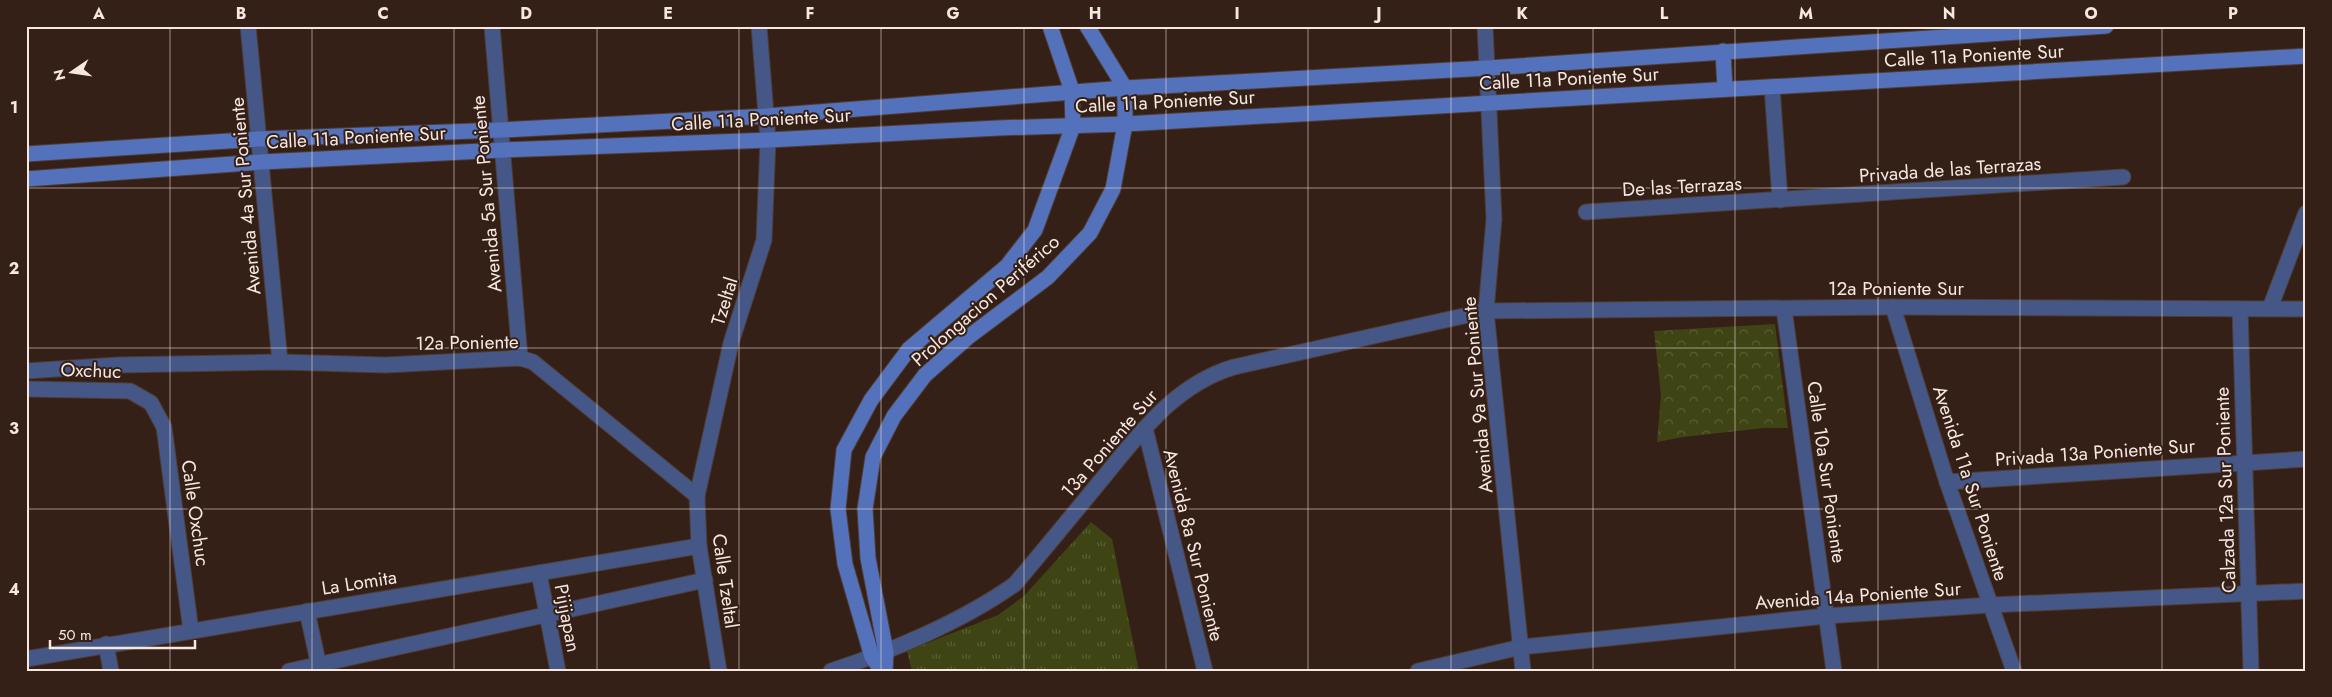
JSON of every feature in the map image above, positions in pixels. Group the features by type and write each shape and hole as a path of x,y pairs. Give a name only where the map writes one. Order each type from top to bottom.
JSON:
{"main road":[{"path":"883,671 872,657 845,564 838,509 844,450 871,400 909,349 1007,266 1035,230 1073,126 1072,91 1050,26"},
{"path":"1087,26 1125,88"},
{"name":"Calle 11a Poniente Sur","path":"26,154 259,139 501,130 767,116 1072,91 1488,68 2106,26"},
{"path":"1722,51 1725,89"},
{"name":"Calle 11a Poniente Sur","path":"26,179 262,162 1125,124 2306,56"},
{"name":"Prolongacion Periférico","path":"883,671 886,652 868,558 865,509 873,457 894,416 925,375 967,338 1048,277 1090,233 1113,189 1125,124 1125,88"}],"street":[{"name":"Avenida 4a Sur Poniente","path":"248,26 280,362"},
{"name":"Avenida 5a Sur Poniente","path":"492,26 520,358"},
{"name":"Tzeltal","path":"697,496 731,343 764,240 768,140 759,26"},
{"name":"Avenida 9a Sur Poniente","path":"1486,26 1494,219 1486,311 1523,671"},
{"path":"1772,86 1780,200"},
{"name":"Privada de las Terrazas","path":"1780,200 2124,178"},
{"name":"De las Terrazas","path":"1586,212 1780,200"},
{"path":"2270,308 2306,213"},
{"name":"12a Poniente Sur","path":"1486,311 1892,307 2306,309"},
{"name":"Avenida 11a Sur Poniente","path":"1892,307 1947,482 2014,671"},
{"name":"Calle 10a Sur Poniente","path":"1784,309 1834,671"},
{"name":"Calzada 12a Sur Poniente","path":"2240,309 2251,671"},
{"name":"13a Poniente Sur","path":"831,671 886,652 993,600 1015,584 1145,428 1170,402 1195,383 1213,373 1486,311"},
{"name":"12a Poniente","path":"26,371 118,364 280,362 386,365 520,358 533,362 697,496"},
{"name":"Oxchuc","path":"26,389 130,392 151,403"},
{"name":"Calle Oxchuc","path":"151,403 164,427 191,631"},
{"name":"Avenida 8a Sur Poniente","path":"1145,428 1205,671"},
{"name":"Privada 13a Poniente Sur","path":"1947,482 2306,459"},
{"name":"Calle Tzeltal","path":"697,496 699,546 718,671"},
{"name":"La Lomita","path":"26,659 106,644 699,546"},
{"name":"Pijijapan","path":"539,573 558,671"},
{"path":"289,671 319,668 547,614 704,580"},
{"name":"Avenida 14a Poniente Sur","path":"1418,671 1521,647 1826,616 1990,605 2306,591"},
{"path":"307,611 319,668"},
{"path":"106,644 111,671"}],"green space":[{"path":"1775,324 1788,428 1764,428 1683,437 1657,442 1661,395 1654,331"},
{"path":"1091,522 1112,539 1139,671 912,671 907,651 998,615 1024,596"}]}
